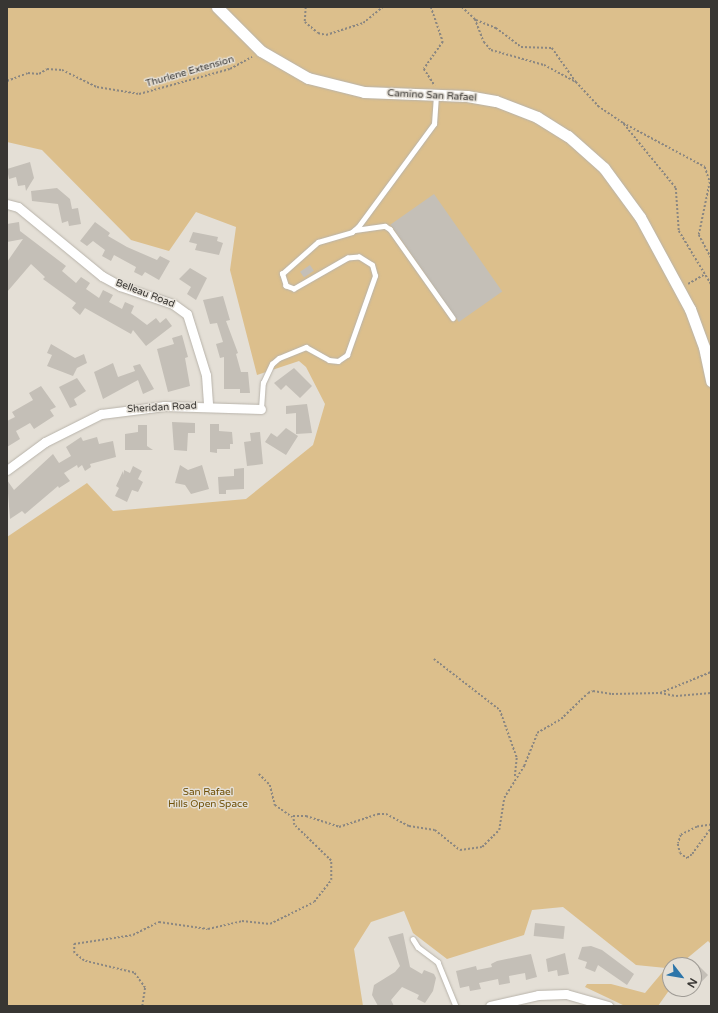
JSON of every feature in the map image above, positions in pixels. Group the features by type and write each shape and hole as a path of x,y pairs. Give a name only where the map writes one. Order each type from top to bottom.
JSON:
{"street":[{"name":"Camino San Rafael","path":"217,7 259,49 308,78 338,88 370,93 436,94 481,98 518,108 555,127 580,144 604,168 628,198 679,289 698,329 711,381"},
{"name":"Belleau Road","path":"7,204 18,207 102,276 120,286 173,304 187,314 206,375 208,406"},
{"name":"Sheridan Road","path":"7,470 45,442 101,414 130,408 208,406 261,409"},
{"path":"490,1006 538,996 566,994 608,1006"}],"lane":[{"path":"355,230 434,124 436,94"},
{"path":"261,409 263,383 272,364 279,358 306,347 328,360 338,361 347,355 375,276 372,265 360,257 348,258 294,289 286,286 282,276 292,263 318,242 355,230 385,226 390,230 453,318"},
{"path":"413,938 418,947 438,962 456,1006"}],"path":[{"path":"306,7 305,22 318,33 326,35 363,23 383,7"},
{"path":"430,7 442,42 424,69 435,82 436,94"},
{"path":"462,7 475,19 496,28 521,47 552,48 576,82 598,106 623,123 705,167 710,182 699,235 711,258"},
{"path":"475,19 484,42 491,50 544,65 576,82"},
{"name":"Thurlene Extension","path":"7,81 28,73 39,74 48,69 62,70 97,87 139,94 230,69 244,63 259,49"},
{"path":"623,123 676,188 679,232 711,284"},
{"path":"679,289 705,274"},
{"path":"434,659 500,710 516,751 515,776"},
{"path":"660,693 711,672"},
{"path":"259,774 270,785 275,805 292,817 306,816 339,827 378,814 386,814 409,826 435,830 450,845 468,851 482,847 496,835 504,798 515,776 524,766 537,733 561,719 588,693 593,690 612,694 660,693 676,696 711,693"},
{"path":"142,1006 144,988 134,973 84,961 76,957 72,948 74,944 133,935 159,922 208,929 242,921 270,924 314,902 331,880 332,861 294,825 292,817"},
{"path":"711,825 692,829 681,835 678,844 680,853 687,858 692,854 711,828"}],"green space":[{"name":"San Rafael Hills Open Space","path":"7,7 711,7 711,944 708,941 689,957 662,957 662,968 636,965 563,907 532,910 524,935 447,959 413,933 404,911 371,922 354,949 363,1006 7,1006 7,537 87,483 113,511 246,499 313,445 325,404 306,367 299,361 257,375 230,270 236,227 196,212 169,251 131,240 42,150 7,142"},
{"name":"San Rafael Hills Open Space","path":"662,973 662,997 664,997 658,1006 625,1006 585,987 587,984 611,984 645,993"}],"building":[{"path":"30,162 34,178 26,191 25,185 18,186 16,177 9,179 7,169"},
{"path":"57,188 70,199 72,209 78,208 81,224 69,226 68,221 62,223 58,204 32,201 31,191"},
{"path":"434,194 502,291 459,322 391,224"},
{"path":"19,222 20,231 66,266 62,271 76,283 81,277 90,283 86,289 99,298 103,290 113,295 109,302 122,309 125,302 134,306 131,313 147,325 156,318 160,323 166,318 172,326 146,346 133,330 131,334 85,308 80,315 72,308 76,303 43,279 45,277 31,264 7,292 7,262 23,239 7,242 7,224"},
{"path":"95,222 110,233 108,236 127,247 157,260 160,256 170,261 159,280 145,272 142,276 134,272 136,267 114,255 111,261 102,256 105,250 93,241 87,246 80,241"},
{"path":"193,232 218,237 217,241 223,243 219,255 195,250 197,244 189,242"},
{"path":"310,265 314,271 304,278 300,272"},
{"path":"190,268 207,278 196,300 187,294 191,287 179,279"},
{"path":"223,296 230,320 226,321 238,353 236,354 241,372 248,372 250,393 240,393 240,389 224,389 224,357 220,358 216,344 223,342 217,323 210,324 203,300"},
{"path":"182,335 188,357 185,358 190,386 168,392 157,349 174,344 172,338"},
{"path":"51,344 75,358 84,354 87,363 77,368 73,376 47,366 52,355 47,353"},
{"path":"113,363 118,377 135,371 133,366 140,364 154,389 143,394 138,380 103,399 94,372"},
{"path":"294,368 312,386 300,398 286,385 281,390 274,383"},
{"path":"77,378 86,391 74,399 77,405 70,408 59,387"},
{"path":"41,386 56,407 50,410 54,416 34,429 30,423 16,431 20,439 7,447 7,421 15,417 12,412 33,400 29,393"},
{"path":"307,404 312,433 296,434 296,413 286,414 286,406"},
{"path":"172,422 195,423 195,433 188,433 187,451 174,450"},
{"path":"210,424 219,424 219,431 232,432 233,444 230,444 230,449 217,449 217,453 210,452"},
{"path":"138,425 147,425 147,446 153,450 125,450 125,434 138,432"},
{"path":"286,428 298,436 286,455 265,442 271,433 277,437"},
{"path":"260,432 263,464 247,466 244,442 251,441 250,433"},
{"path":"81,437 83,441 97,437 99,444 113,441 116,457 90,464 91,467 85,471 82,465 78,468 77,465 64,473 70,481 59,488 58,486 25,514 22,511 10,519 7,480 14,490 53,454 59,463 71,456 66,447"},
{"path":"180,465 188,470 202,465 209,489 191,494 185,485 175,483"},
{"path":"133,466 142,471 138,479 143,482 138,492 132,490 127,502 115,496 119,488 116,486 123,471 124,475 124,470 130,473"},
{"path":"244,468 244,489 226,490 226,494 219,494 218,477 234,476 234,469"},
{"path":"535,923 565,926 563,939 534,936"},
{"path":"403,933 410,967 422,974 424,970 434,974 436,978 433,991 425,1003 417,999 419,995 402,987 391,1000 394,1006 378,1006 372,995 374,985 395,972 400,966 388,937"},
{"path":"591,946 602,950 634,974 627,985 598,965 595,972 585,968 587,962 578,959 582,947"},
{"path":"565,953 569,974 558,976 557,970 548,972 546,959"},
{"path":"531,954 537,977 526,980 525,973 509,976 510,983 499,985 498,979 479,983 481,989 470,991 469,986 460,988 456,971 476,966 477,970 492,967 491,964 497,961"},
{"path":"702,969 708,975 702,981"}]}
